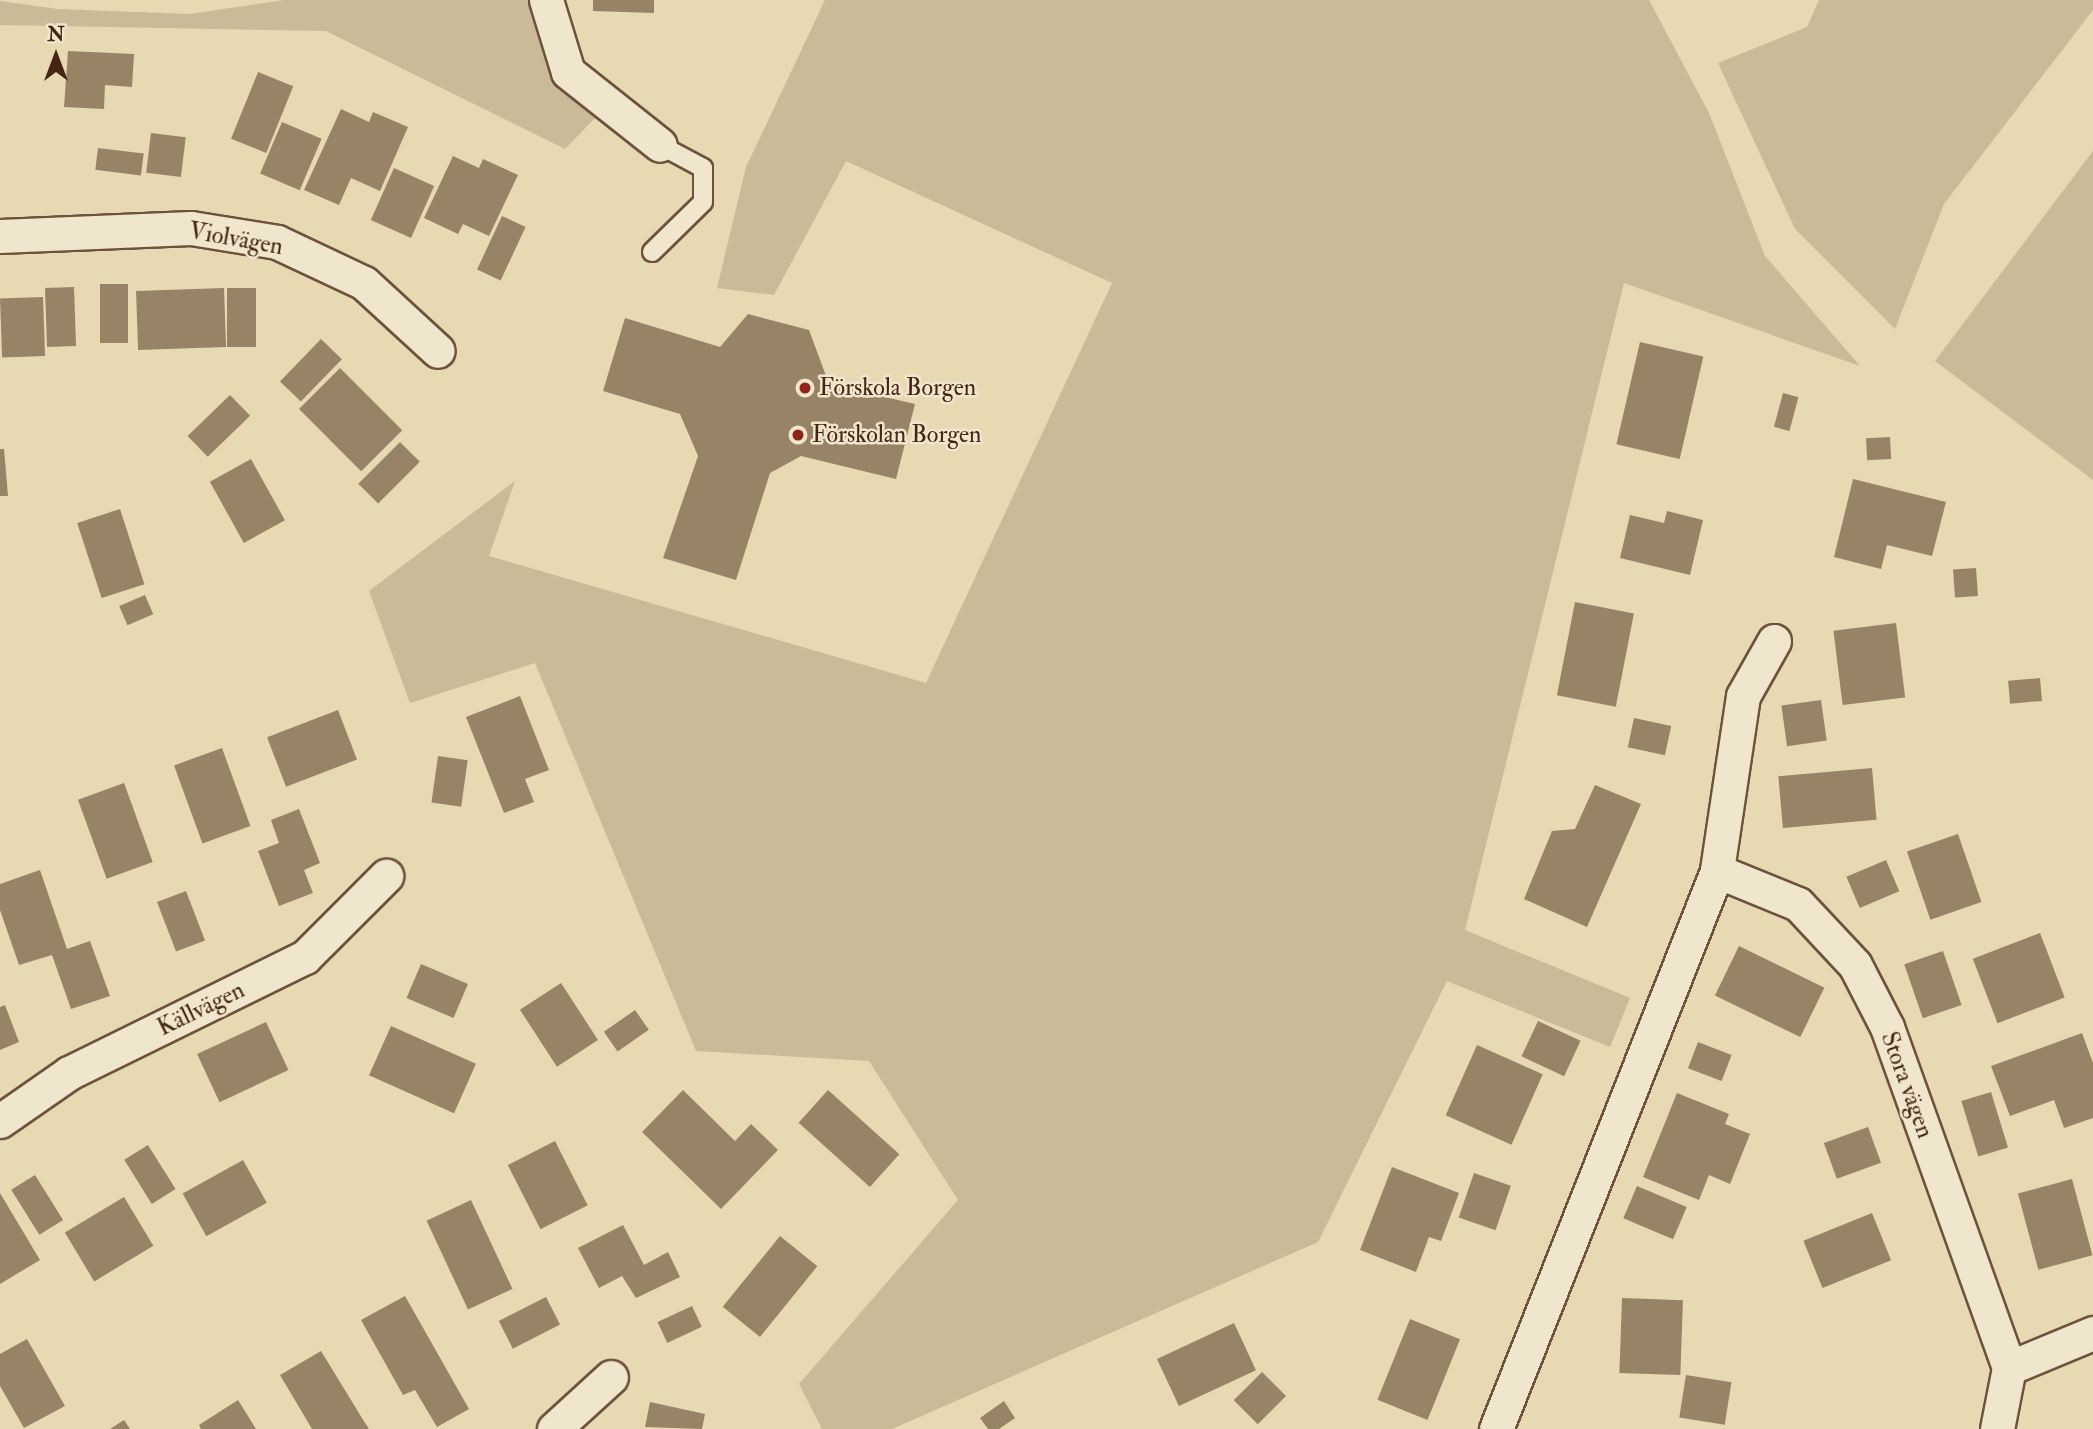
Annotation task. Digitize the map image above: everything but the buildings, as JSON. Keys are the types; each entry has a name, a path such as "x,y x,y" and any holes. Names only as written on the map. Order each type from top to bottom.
{"street":[{"path":"546,0 568,72 660,145"},
{"name":"Violvägen","path":"0,236 191,228 277,242 364,283 438,351"},
{"path":"1496,1429 1717,871 1743,696 1774,641"},
{"name":"Stora vägen","path":"1717,871 1798,904 1855,965 1888,1027 2009,1368"},
{"name":"Källvägen","path":"0,1121 69,1073 305,957 386,876"},
{"path":"1997,1429 2009,1368 2093,1332"},
{"path":"554,1429 611,1377"}],"lane":[{"path":"652,252 703,202 703,168 660,145"}],"shaded area":[{"path":"284,0 535,0 599,114 565,149 326,31 0,25 0,1 58,9 189,14"},
{"path":"825,0 1649,0 1709,113 1765,256 1860,366 1624,283 1465,930 1630,998 1610,1047 1447,981 1318,1242 892,1429 822,1429 799,1384 958,1200 869,1061 696,1051 535,663 410,703 369,591 515,481 489,556 926,683 1112,283 846,161 774,295 717,288 746,167"},
{"path":"1819,0 2093,0 2093,10 1944,204 1895,329 1795,229 1718,63 1807,27"},
{"path":"2093,151 2093,480 1935,361"}],"place":[{"name":"Förskola Borgen","path":"805,388"},
{"name":"Förskolan Borgen","path":"798,435"}]}
